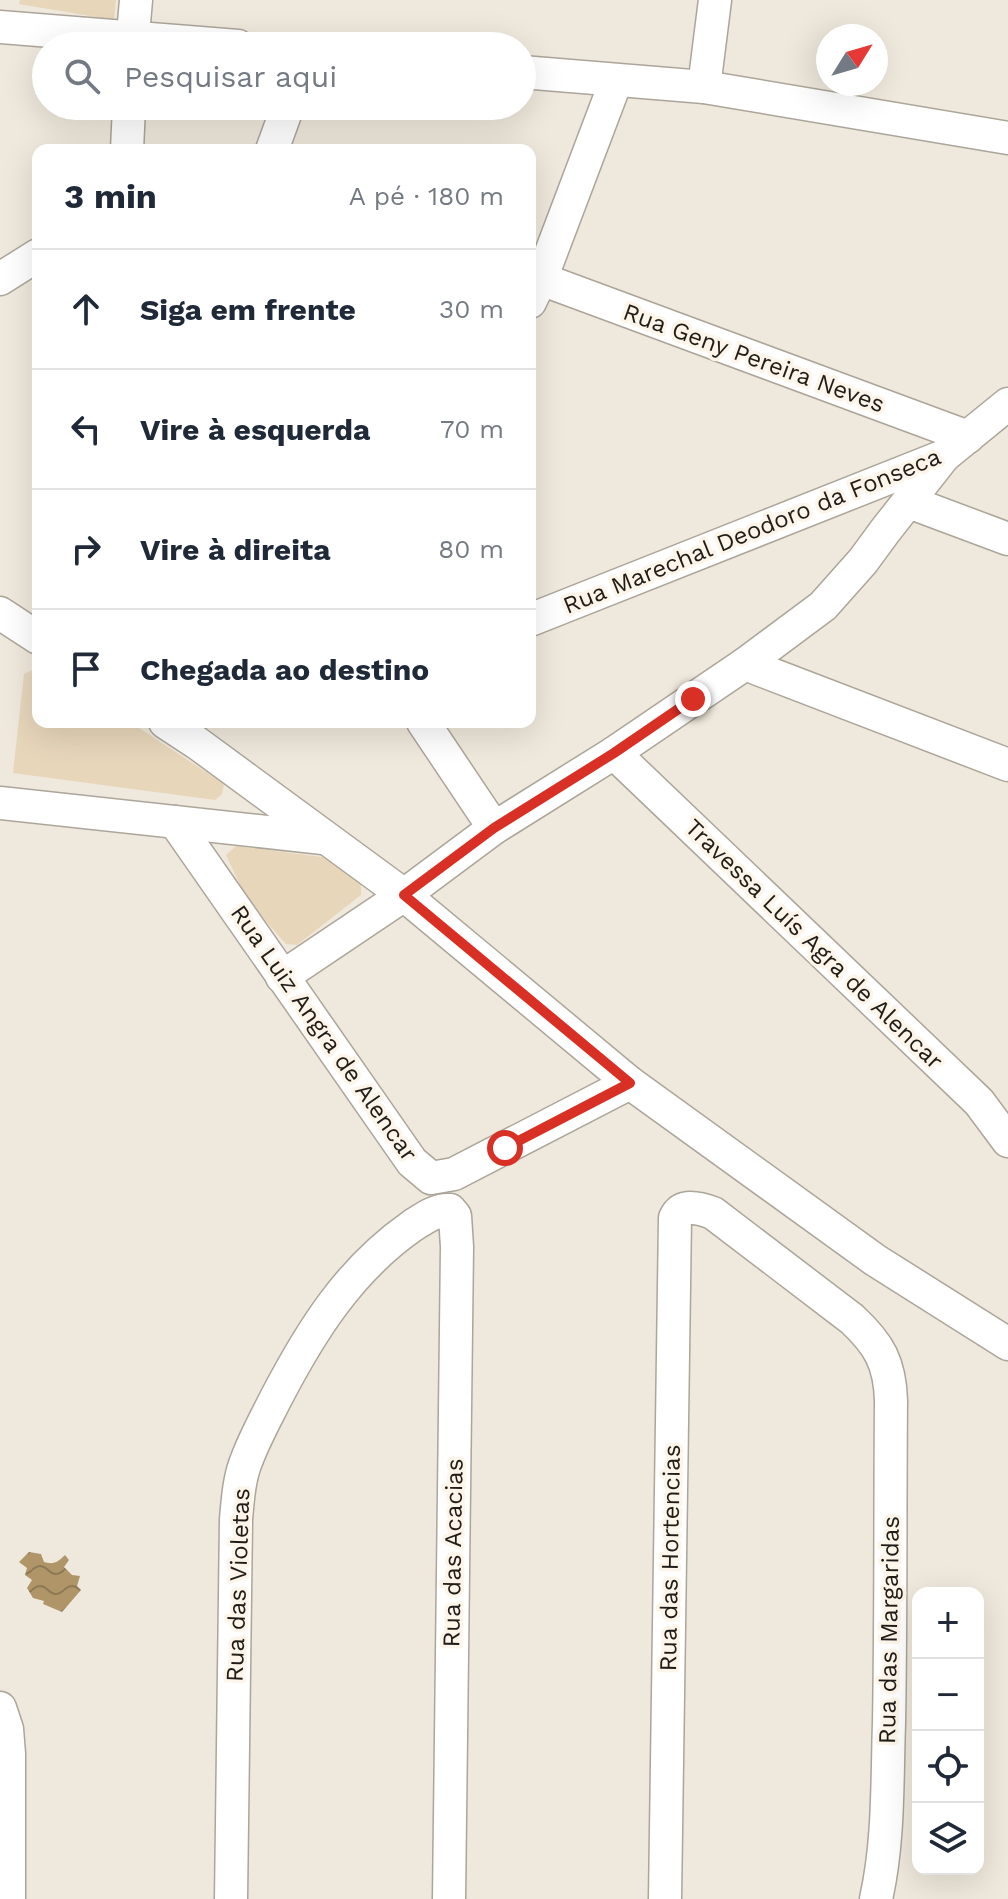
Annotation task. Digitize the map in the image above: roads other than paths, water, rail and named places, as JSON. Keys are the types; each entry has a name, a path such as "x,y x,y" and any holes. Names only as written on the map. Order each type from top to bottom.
{"street":[{"path":"0,20 4,0"},
{"path":"133,32 136,0"},
{"path":"704,87 715,0"},
{"path":"0,27 47,32"},
{"path":"536,73 704,87 1008,138"},
{"path":"536,287 616,81"},
{"path":"127,144 128,120"},
{"path":"274,144 283,120"},
{"path":"0,279 32,259"},
{"name":"Rua Geny Pereira Neves","path":"536,290 956,447"},
{"name":"Rua Marechal Deodoro da Fonseca","path":"536,618 956,447 1008,404"},
{"path":"282,977 404,895 494,828 614,753 745,664 823,606 956,447"},
{"path":"909,502 1008,539"},
{"path":"0,616 32,635"},
{"path":"745,664 1008,765"},
{"path":"174,728 404,895 630,1083 875,1260 1008,1344"},
{"path":"427,728 494,828"},
{"name":"Travessa Luís Agra de Alencar","path":"614,753 979,1102 1008,1141"},
{"path":"0,803 326,838"},
{"name":"Rua Luiz Angra de Alencar","path":"175,822 412,1162 431,1178 454,1174 630,1083"},
{"name":"Rua das Margaridas","path":"675,1218 677,1213 686,1209 713,1213 852,1319 867,1333 885,1360 891,1401 890,1660 886,1829 876,1899"},
{"name":"Rua das Violetas","path":"231,1899 236,1519 239,1484 246,1461 288,1376 346,1286 400,1235 440,1210 450,1210"},
{"name":"Rua das Acacias","path":"449,1899 457,1247 455,1216 450,1210"},
{"name":"Rua das Hortencias","path":"665,1899 675,1218"},
{"path":"0,1708 7,1729 9,1754 9,1899"}],"water":[{"path":"29,1552 41,1554 44,1562 51,1563 65,1555 69,1560 64,1567 72,1575 80,1576 77,1586 81,1590 62,1612 33,1598 27,1588 32,1580 25,1575 27,1568 19,1562"}]}
